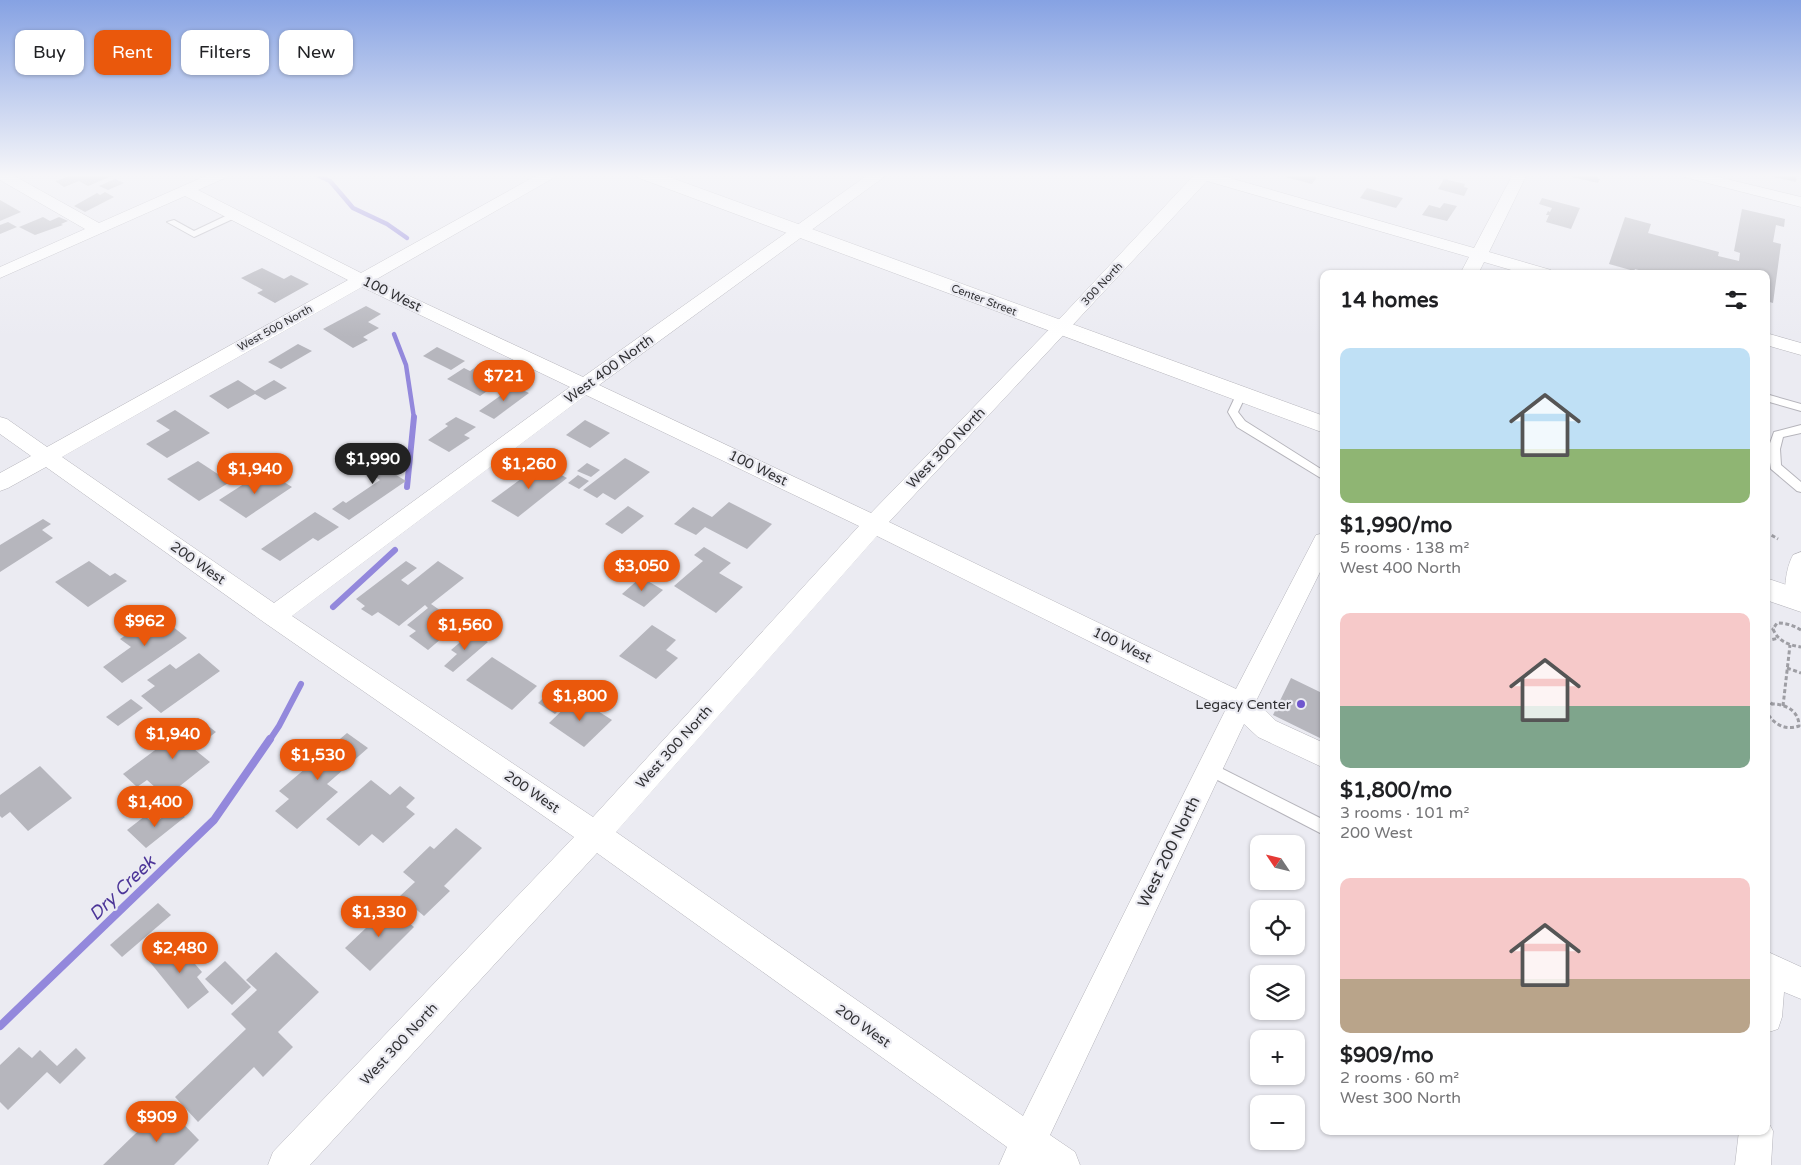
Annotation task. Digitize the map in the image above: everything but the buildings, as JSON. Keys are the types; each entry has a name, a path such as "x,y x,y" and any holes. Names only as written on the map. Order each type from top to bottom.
{"street":[{"name":"100 West","path":"260,228 362,280 874,524 1241,704 1267,729 1320,754"},
{"name":"West 500 North","path":"0,482 454,228"},
{"name":"Center Street","path":"794,228 1320,424"},
{"path":"801,231 805,228"},
{"name":"300 North","path":"1060,328 1153,228"},
{"path":"1388,228 1531,270"},
{"path":"1471,270 1492,228"},
{"path":"0,273 98,229"},
{"name":"West 400 North","path":"274,616 586,386 801,231"},
{"name":"West 300 North","path":"286,1165 595,835 874,524 1060,328"},
{"path":"1770,339 1801,349"},
{"name":"200 West","path":"0,424 274,616 595,835 1023,1154 1062,1165"},
{"name":"West 200 North","path":"1023,1154 1241,704 1320,549"},
{"path":"1770,590 1799,601 1801,561"},
{"path":"1770,969 1801,983"},
{"path":"1753,1165 1756,1135"}],"lane":[{"path":"183,228 194,234 206,228"},
{"path":"1241,394 1233,412 1241,424 1254,434 1320,474"},
{"path":"1770,398 1801,408"},
{"path":"1801,429 1778,435 1774,457 1775,466 1801,488"},
{"path":"1210,768 1320,826"}],"path":[{"path":"1770,534 1778,539"},
{"path":"1774,629 1777,623 1781,622 1801,630"},
{"path":"1770,628 1774,629 1779,638 1790,645 1801,647"},
{"path":"1770,639 1779,638"},
{"path":"1783,706 1790,645"},
{"path":"1787,668 1801,673"},
{"path":"1770,717 1782,727 1792,729 1799,726 1800,723 1796,715 1783,706 1772,704"}],"waterway":[{"name":"Dry Creek","path":"393,228 407,238"},
{"name":"Dry Creek","path":"394,334 406,365 414,418"},
{"name":"Dry Creek","path":"407,487 414,418"},
{"name":"Dry Creek","path":"333,607 395,550"},
{"name":"Dry Creek","path":"269,741 301,684"},
{"name":"Dry Creek","path":"0,1026 214,820 270,739"}],"place":[{"name":"Legacy Center","path":"1301,704"}]}
